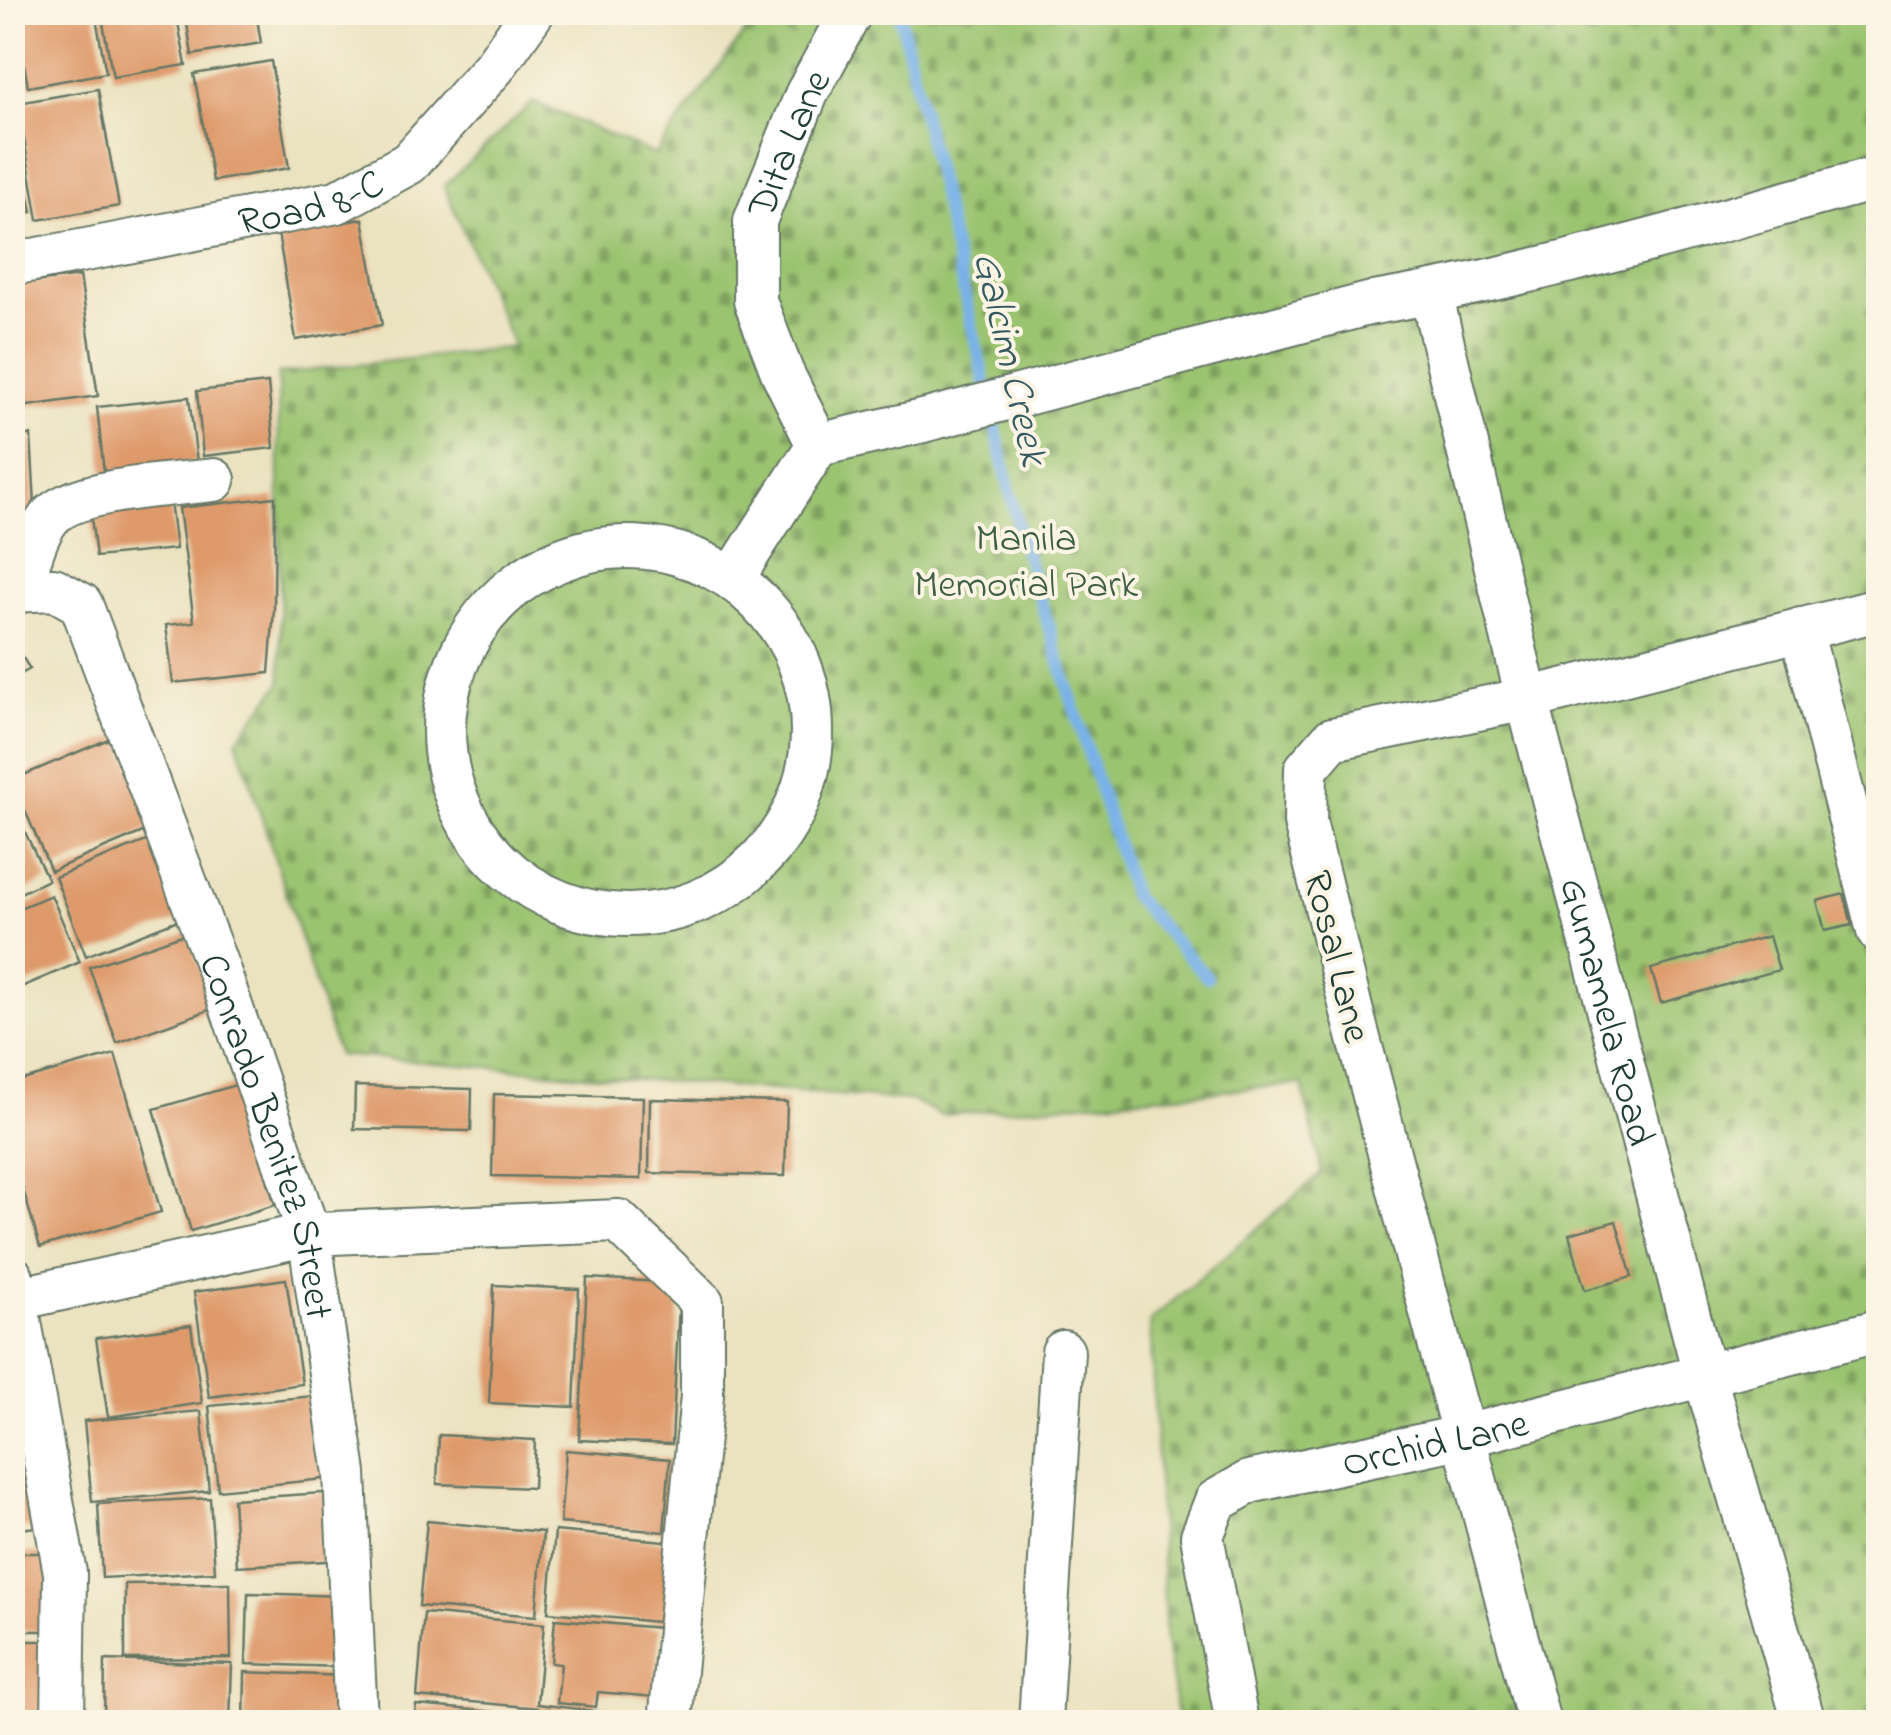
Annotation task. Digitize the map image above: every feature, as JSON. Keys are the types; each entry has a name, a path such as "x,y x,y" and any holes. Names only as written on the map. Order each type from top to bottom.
{"street":[{"name":"Road 8-C","path":"12,264 338,202 409,163 494,67 533,12"},
{"name":"Dita Lane","path":"818,445 782,372 754,302 755,222 807,93 851,13"},
{"path":"733,578 818,445 1878,178"},
{"name":"Gumamela Road","path":"1431,293 1527,699 1704,1377 1804,1722"},
{"path":"29,590 45,524 58,509 94,496 214,480"},
{"path":"634,547 668,552 733,578 779,626 796,656 813,721 812,755 804,788 791,820 772,848 720,892 672,910 622,916 588,911 555,901 525,884 498,862 476,836 459,807 448,775 444,707 465,643 484,614 508,590 536,571 567,557 600,549 634,547"},
{"name":"Conrado Benitez Street","path":"29,590 81,604 220,974 309,1234 345,1474 356,1722"},
{"name":"Rosal Lane","path":"1538,1722 1305,822 1306,769 1332,740 1527,699 1878,610"},
{"path":"1801,629 1878,930"},
{"path":"64,1722 65,1573 14,1292 309,1234 618,1220 702,1302 702,1396 670,1722"},
{"name":"Orchid Lane","path":"1238,1722 1202,1536 1216,1501 1249,1482 1465,1436 1878,1331"},
{"path":"1040,1722 1063,1352"}],"green space":[{"name":"Manila Memorial Park","path":"759,13 1878,13 1878,1722 1178,1722 1166,1640 1150,1321 1322,1173 1302,1084 941,1115 913,1101 338,1055 237,740 281,683 278,374 514,347 444,186 533,102 655,155"}],"building":[{"path":"15,12 95,12 106,73 28,87"},
{"path":"101,12 176,12 186,65 113,77"},
{"path":"185,12 256,12 261,43 192,55"},
{"path":"271,61 289,168 213,181 194,74"},
{"path":"98,89 119,206 38,220 18,103"},
{"path":"12,116 32,212 12,215"},
{"path":"363,219 382,325 296,340 278,233"},
{"path":"80,276 98,396 20,407 12,358 12,285"},
{"path":"268,383 274,448 203,456 197,391"},
{"path":"189,397 197,462 104,473 97,407"},
{"path":"12,435 31,435 37,540 12,541"},
{"path":"169,492 176,549 96,557 89,501"},
{"path":"275,497 269,673 173,683 166,625 194,622 179,508"},
{"path":"12,641 30,669 12,679"},
{"path":"118,735 157,826 51,871 12,780"},
{"path":"12,805 48,880 12,897"},
{"path":"151,839 183,918 86,956 55,877"},
{"path":"1844,894 1852,925 1825,931 1817,901"},
{"path":"51,895 80,962 12,991 12,911"},
{"path":"187,933 215,1008 117,1043 89,967"},
{"path":"1769,936 1779,970 1661,1003 1651,969"},
{"path":"115,1054 161,1212 40,1247 12,1151 12,1083"},
{"path":"239,1084 275,1205 191,1231 154,1109"},
{"path":"355,1086 472,1089 471,1131 354,1129"},
{"path":"494,1094 643,1097 641,1179 492,1176"},
{"path":"650,1099 787,1102 785,1176 649,1173"},
{"path":"1616,1221 1632,1277 1585,1290 1569,1234"},
{"path":"587,1278 680,1283 672,1444 579,1440"},
{"path":"286,1279 302,1384 209,1397 194,1292"},
{"path":"494,1285 579,1289 574,1407 489,1403"},
{"path":"191,1325 202,1403 108,1417 96,1338"},
{"path":"325,1395 334,1478 218,1490 209,1406"},
{"path":"201,1411 209,1491 92,1502 84,1421"},
{"path":"439,1435 535,1440 533,1488 437,1484"},
{"path":"25,1448 36,1527 12,1530 12,1450"},
{"path":"566,1450 670,1459 664,1532 560,1523"},
{"path":"338,1492 342,1560 237,1566 233,1499"},
{"path":"210,1498 215,1572 102,1578 98,1504"},
{"path":"427,1521 543,1532 536,1616 419,1606"},
{"path":"555,1531 675,1542 668,1623 548,1612"},
{"path":"12,1553 50,1553 50,1631 12,1631"},
{"path":"230,1583 231,1658 125,1659 125,1584"},
{"path":"248,1593 345,1596 343,1667 246,1664"},
{"path":"424,1613 544,1624 537,1704 650,1718 650,1722 536,1722 537,1708 417,1697"},
{"path":"555,1619 660,1628 654,1697 598,1692 596,1707 557,1703 561,1664 551,1663"},
{"path":"12,1641 50,1641 50,1722 12,1722"},
{"path":"105,1660 232,1664 230,1722 104,1722"},
{"path":"245,1672 345,1676 344,1722 244,1722"},
{"path":"416,1705 529,1715 528,1722 414,1722"}],"waterway":[{"name":"Galcim Creek","path":"899,12 1021,538 1133,896 1207,977"}]}
